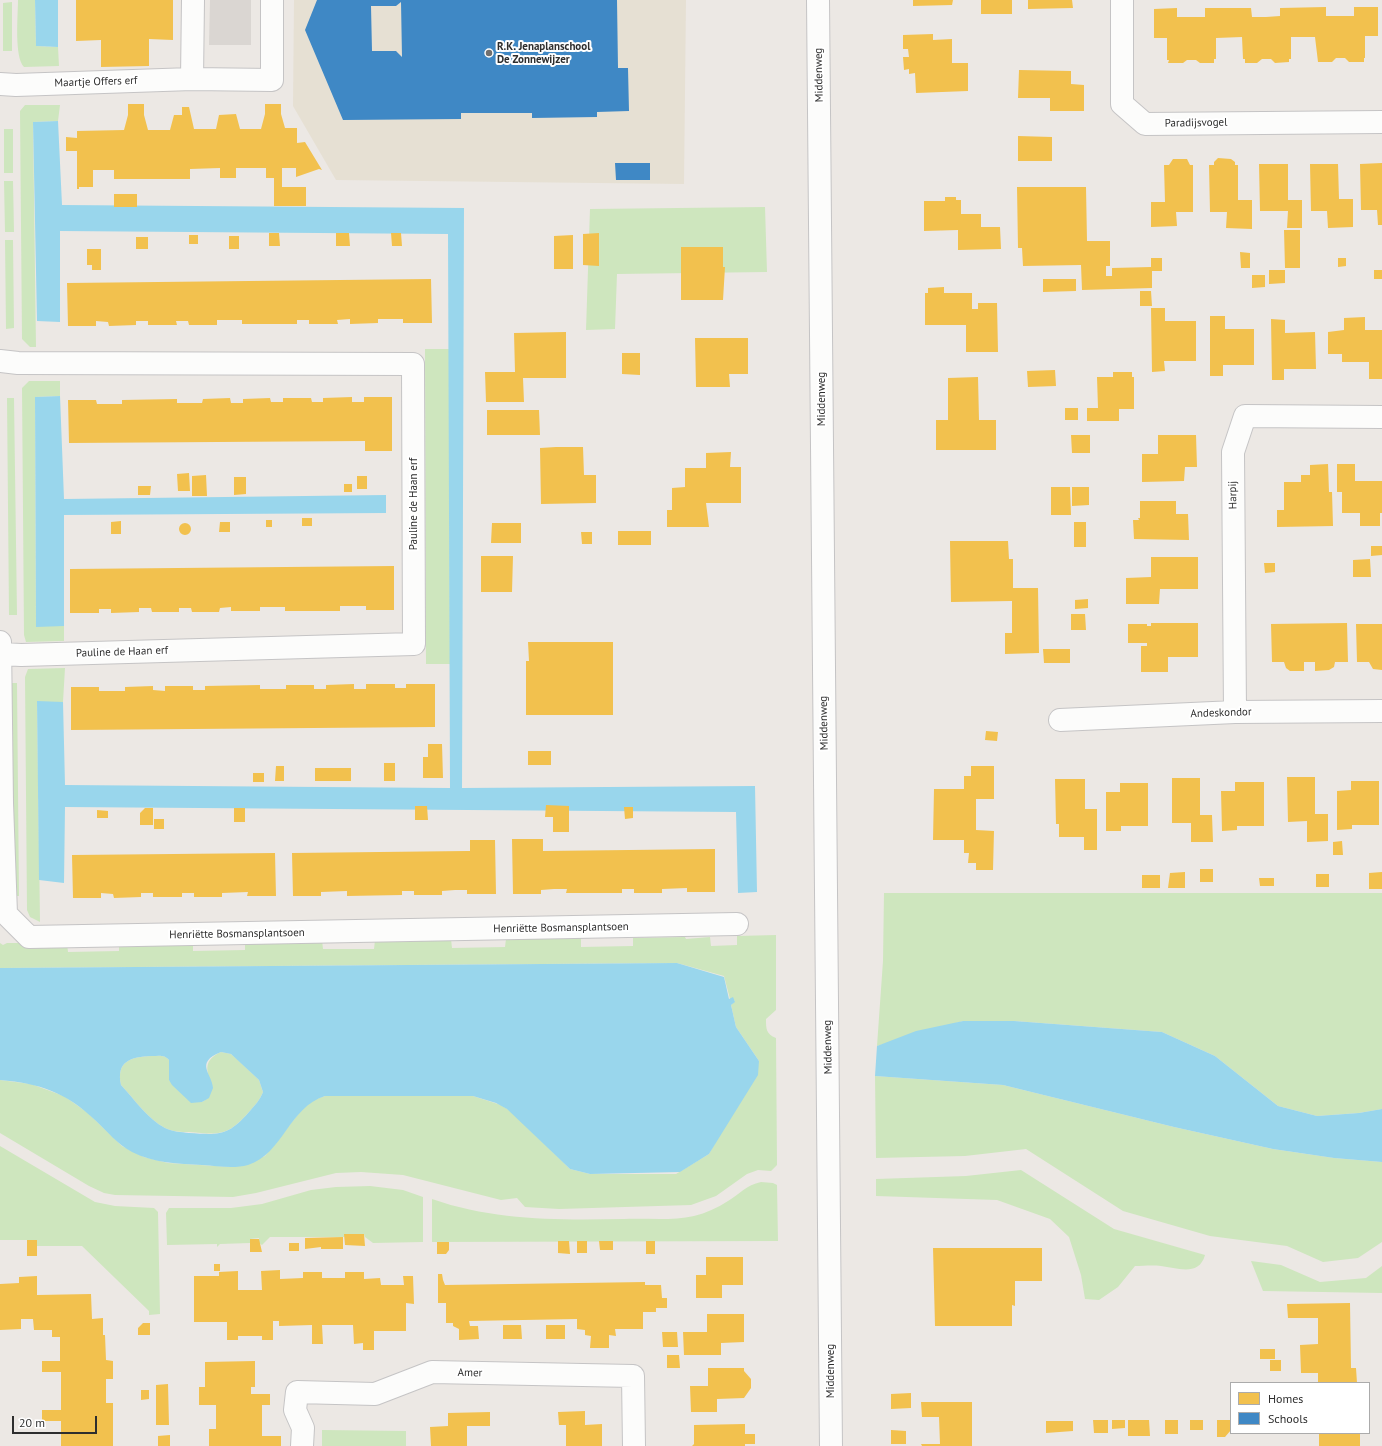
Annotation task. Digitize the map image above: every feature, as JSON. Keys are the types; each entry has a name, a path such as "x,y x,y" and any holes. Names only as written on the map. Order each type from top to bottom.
{"street":[{"path":"192,79 193,0"},
{"name":"Maartje Offers erf","path":"0,84 16,85 192,79 272,80 272,0"},
{"name":"Middenweg","path":"818,0 831,1446"},
{"name":"Paradijsvogel","path":"1122,0 1122,104 1145,124 1382,122"},
{"name":"Pauline de Haan erf","path":"0,361 413,364 414,636 414,644 20,655 0,654"},
{"name":"Harpij","path":"1235,712 1233,452 1245,416 1382,416"},
{"name":"Henriëtte Bosmansplantsoen","path":"0,642 1,804 6,914 29,937 737,924"},
{"name":"Andeskondor","path":"1060,720 1235,712 1382,711"},
{"name":"Amer","path":"302,1446 303,1428 295,1410 297,1392 375,1394 432,1372 633,1376 634,1446"}],"shaded area":[{"path":"210,0 251,0 251,45 209,45"},
{"name":"R.K. Jenaplanschool De Zonnewijzer","path":"294,0 686,0 684,184 336,180 293,106"}],"green space":[{"path":"18,0 35,0 36,46 58,47 59,66 24,67 21,62 18,45"},
{"path":"12,2 12,51 3,51 3,3"},
{"path":"25,105 60,105 58,121 33,122 36,347 30,347 22,339 20,111"},
{"path":"4,129 13,129 13,173 4,173"},
{"path":"4,181 13,181 14,232 5,232"},
{"path":"765,207 767,272 617,274 615,329 586,330 590,209"},
{"path":"5,240 13,240 14,328 6,329"},
{"path":"425,349 449,349 450,664 426,664"},
{"path":"29,381 60,381 60,396 35,397 36,626 64,626 64,641 26,642 24,635 22,388"},
{"path":"7,398 14,398 17,615 9,615"},
{"path":"65,668 63,702 37,702 40,922 30,917 27,910 25,677 28,669"},
{"path":"9,683 17,683 19,896 10,896"},
{"path":"884,893 1382,893 1382,1109 1359,1113 1317,1116 1278,1106 1215,1056 1162,1032 1014,1021 963,1021 877,1046 883,961"},
{"path":"776,935 776,1010 766,1019 766,1026 768,1033 776,1038 777,1165 771,1171 758,1170 747,1174 716,1196 691,1205 559,1209 525,1207 517,1198 501,1200 403,1175 361,1172 336,1173 256,1193 233,1197 115,1195 104,1193 89,1186 0,1133 0,1080 31,1084 64,1096 88,1113 122,1146 144,1157 168,1163 232,1167 265,1156 303,1108 313,1100 325,1096 473,1096 501,1105 512,1112 570,1169 590,1174 676,1174 709,1154 759,1061 736,1027 731,1005 735,1001 730,999 724,976 677,963 0,968 0,943 3,945 7,943 67,943 68,952 119,951 119,942 193,942 193,951 245,950 245,941 322,940 323,949 374,949 375,940 451,939 452,948 505,947 506,939 581,938 581,947 633,946 633,938 685,937 686,939 710,937 711,946 737,945 737,936"},
{"path":"221,1052 231,1054 259,1080 263,1092 242,1120 229,1130 223,1132 208,1134 180,1132 165,1128 147,1114 121,1085 121,1070 123,1066 131,1059 163,1056 169,1060 169,1080 202,1102 209,1097 211,1091 208,1064 212,1058"},
{"path":"875,1076 1003,1085 1174,1127 1273,1149 1334,1158 1382,1162 1382,1242 1358,1258 1323,1262 1287,1246 1210,1236 1123,1211 1026,1149 965,1156 876,1158"},
{"path":"0,1146 95,1202 115,1206 154,1208 158,1212 160,1314 149,1315 149,1311 82,1246 37,1246 37,1240 0,1240"},
{"path":"1021,1170 1114,1229 1205,1255 1202,1262 1193,1269 1187,1270 1158,1266 1135,1266 1118,1287 1099,1300 1085,1299 1081,1275 1069,1237 1050,1219 997,1200 876,1196 876,1179 966,1176"},
{"path":"761,1182 773,1183 777,1185 778,1241 432,1242 432,1199 479,1212 527,1218 686,1218 720,1206 747,1187"},
{"path":"370,1186 403,1190 423,1197 423,1242 373,1243 365,1237 364,1234 345,1234 345,1237 270,1237 262,1245 259,1243 259,1238 250,1239 250,1243 220,1244 217,1247 217,1244 167,1245 166,1213 169,1208 231,1208 262,1204 311,1190 336,1187"},
{"path":"1251,1261 1281,1265 1320,1282 1366,1278 1382,1266 1382,1293 1263,1291"},
{"path":"322,1430 406,1431 406,1446 322,1446"}],"water":[{"path":"35,0 58,0 58,47 36,46"},
{"path":"58,121 62,205 464,208 462,788 755,786 757,892 738,893 736,812 65,807 64,883 39,880 37,701 63,702 65,785 450,788 448,234 60,231 60,322 37,321 33,122"},
{"path":"60,396 64,499 386,495 386,513 64,515 64,626 36,627 35,397"},
{"path":"677,963 724,977 729,999 733,997 735,1002 731,1005 736,1027 759,1061 758,1075 709,1154 680,1172 590,1174 570,1169 507,1109 496,1103 473,1096 325,1096 313,1102 303,1110 270,1151 260,1159 248,1165 225,1167 166,1162 140,1156 127,1149 95,1120 63,1096 40,1087 14,1081 0,1080 0,968","holes":["221,1052 231,1054 259,1080 263,1092 242,1120 229,1130 216,1134 189,1133 165,1128 147,1114 121,1085 121,1070 123,1066 131,1059 163,1056 169,1060 169,1080 172,1085 191,1103 202,1102 209,1098 213,1088 206,1068 208,1060"]},
{"path":"963,1021 1014,1021 1162,1032 1215,1056 1278,1106 1317,1116 1359,1113 1382,1109 1382,1162 1334,1158 1273,1149 1174,1127 1003,1085 875,1076 877,1046 916,1031"}],"building: Homes":[{"path":"76,0 173,0 173,40 149,39 149,66 101,67 101,40 76,41"},
{"path":"913,0 953,0 952,5 913,6"},
{"path":"981,0 1012,0 1012,14 981,14"},
{"path":"1028,0 1072,0 1073,8 1028,9"},
{"path":"1326,7 1326,16 1354,16 1354,7 1378,7 1378,36 1365,36 1364,62 1349,62 1345,58 1336,58 1332,62 1318,62 1315,37 1291,37 1291,59 1289,59 1289,62 1275,63 1271,59 1262,59 1257,63 1245,63 1245,59 1243,59 1242,37 1216,38 1216,59 1214,59 1214,63 1200,63 1196,60 1187,60 1183,63 1168,63 1167,38 1154,38 1154,9 1177,8 1177,17 1205,17 1205,8 1251,8 1252,17 1266,17 1280,16 1280,8"},
{"path":"933,34 933,40 952,39 952,63 968,63 968,91 916,93 915,73 909,74 909,69 904,70 903,57 909,57 908,49 903,49 903,35"},
{"path":"1019,70 1071,71 1071,84 1084,85 1084,111 1050,111 1050,98 1018,98"},
{"path":"128,104 144,104 144,115 148,130 170,130 174,115 182,115 182,107 189,107 194,129 216,129 219,115 236,114 240,129 261,129 265,114 265,104 281,104 281,114 285,128 297,128 297,143 305,142 322,170 319,169 296,177 296,168 282,168 282,187 306,187 306,206 274,206 274,178 266,178 266,168 236,168 236,178 220,178 220,168 190,169 190,179 114,179 114,170 93,170 93,187 79,187 79,189 77,189 77,151 66,151 66,137 77,138 77,131 124,130 128,115"},
{"path":"1018,136 1052,137 1052,161 1018,161"},
{"path":"1218,158 1231,159 1235,162 1235,165 1238,165 1238,200 1252,200 1252,229 1226,228 1227,212 1210,212 1209,165 1214,165 1214,162"},
{"path":"1173,159 1187,159 1190,165 1193,165 1193,212 1176,212 1177,226 1151,227 1151,202 1165,202 1164,165 1169,165"},
{"path":"1382,163 1382,225 1378,225 1377,210 1361,210 1360,164"},
{"path":"1259,164 1288,164 1288,200 1302,200 1302,228 1287,228 1288,211 1260,211"},
{"path":"1310,164 1338,164 1339,199 1353,199 1353,227 1328,228 1327,211 1311,211"},
{"path":"1017,187 1086,187 1087,241 1110,241 1110,266 1106,266 1106,276 1112,276 1112,268 1151,267 1151,258 1162,258 1162,271 1152,271 1152,288 1082,290 1081,265 1023,266 1022,248 1018,248"},
{"path":"114,194 137,194 137,207 114,207"},
{"path":"945,197 956,197 956,200 961,200 961,214 981,214 981,227 1000,227 1001,249 958,250 958,230 924,231 924,201 945,201"},
{"path":"1284,230 1300,230 1300,268 1285,268"},
{"path":"269,233 279,233 280,246 269,246"},
{"path":"336,233 349,233 350,246 336,246"},
{"path":"391,233 401,233 402,246 392,246"},
{"path":"599,233 599,266 583,265 583,234"},
{"path":"189,235 198,235 198,244 189,244"},
{"path":"573,235 573,269 554,269 554,236"},
{"path":"229,236 239,236 239,249 229,249"},
{"path":"136,237 148,237 148,249 136,249"},
{"path":"681,247 723,247 723,267 725,267 723,300 681,300"},
{"path":"87,249 101,249 101,270 92,270 92,265 87,265"},
{"path":"1240,252 1250,253 1250,268 1241,268"},
{"path":"1338,258 1346,258 1346,266 1338,267"},
{"path":"1269,270 1285,270 1285,283 1269,284"},
{"path":"1374,270 1382,270 1382,279 1374,279"},
{"path":"1252,275 1265,275 1265,287 1252,288"},
{"path":"431,279 432,323 403,323 403,319 378,319 378,323 350,324 350,319 337,320 338,324 309,324 309,320 297,320 297,324 242,324 242,320 217,320 217,325 189,325 188,321 176,321 177,325 148,325 148,321 136,321 136,325 109,326 108,322 96,321 96,326 68,326 67,283"},
{"path":"1043,279 1076,279 1076,291 1043,292"},
{"path":"944,287 944,293 972,293 972,309 978,309 978,303 997,303 998,352 966,352 966,325 925,325 925,293 928,293 928,288"},
{"path":"1140,291 1151,291 1152,306 1140,306"},
{"path":"1151,308 1165,308 1165,321 1196,321 1196,361 1164,361 1165,371 1152,372"},
{"path":"1210,316 1225,316 1225,329 1254,329 1254,365 1223,365 1223,376 1210,376"},
{"path":"1365,317 1365,330 1382,330 1382,379 1369,379 1369,362 1342,362 1342,354 1328,354 1328,332 1344,330 1344,318"},
{"path":"1271,319 1285,320 1285,333 1315,332 1316,369 1284,369 1284,380 1272,380"},
{"path":"566,332 566,378 523,378 524,402 486,402 485,372 515,372 514,333"},
{"path":"695,338 748,338 748,374 729,374 730,387 696,387"},
{"path":"622,353 640,353 640,375 622,374"},
{"path":"1055,370 1056,386 1028,387 1027,371"},
{"path":"1113,372 1132,372 1132,377 1134,377 1134,409 1119,409 1119,421 1087,421 1087,408 1098,408 1097,377 1113,377"},
{"path":"978,377 979,420 996,420 996,450 936,450 936,420 948,420 948,378"},
{"path":"352,397 352,402 364,402 364,397 392,397 392,451 365,451 365,441 69,443 68,400 96,400 97,404 122,404 122,400 177,399 177,403 202,403 203,399 230,398 231,403 243,403 243,399 270,398 271,402 283,402 283,398 311,398 312,402 323,402 323,398"},
{"path":"1065,408 1078,408 1078,420 1065,420"},
{"path":"487,410 539,410 540,435 487,435"},
{"path":"1071,435 1090,435 1090,453 1072,453"},
{"path":"1158,435 1196,435 1197,467 1185,467 1184,481 1142,482 1142,454 1158,454"},
{"path":"583,447 584,475 596,475 596,503 541,504 540,448"},
{"path":"731,452 730,467 741,467 741,503 706,503 709,527 667,527 667,510 672,510 672,488 685,487 685,468 706,468 706,453"},
{"path":"1328,464 1329,492 1332,492 1333,526 1277,527 1277,510 1284,510 1284,482 1301,482 1301,475 1310,475 1310,465"},
{"path":"1337,464 1355,464 1355,481 1382,481 1382,513 1380,513 1380,526 1360,526 1360,513 1342,513 1342,492 1337,492"},
{"path":"189,473 190,491 178,491 177,474"},
{"path":"206,475 207,496 192,496 192,476"},
{"path":"357,476 367,476 367,489 357,489"},
{"path":"234,477 246,477 246,494 234,495"},
{"path":"344,484 352,484 352,492 344,492"},
{"path":"138,486 151,486 150,495 138,495"},
{"path":"1051,487 1070,487 1071,515 1051,515"},
{"path":"1072,487 1089,487 1089,505 1072,506"},
{"path":"1140,501 1176,501 1176,514 1188,514 1189,540 1134,539 1133,520 1139,520 1138,518 1140,518"},
{"path":"302,518 312,518 312,526 302,526"},
{"path":"266,520 272,520 272,527 266,527"},
{"path":"121,521 121,534 111,534 111,522"},
{"path":"220,522 230,522 230,532 219,532"},
{"path":"1074,522 1086,522 1086,547 1074,547"},
{"path":"183,523 187,523 191,529 187,535 183,535 179,531 179,527"},
{"path":"492,523 521,523 521,543 491,543"},
{"path":"618,531 651,531 651,545 618,545"},
{"path":"581,532 592,532 592,544 582,544"},
{"path":"950,541 1008,541 1009,559 1013,559 1013,588 1038,588 1039,653 1005,654 1005,633 1012,633 1012,601 951,602"},
{"path":"1371,546 1382,546 1382,555 1371,556"},
{"path":"481,556 513,556 512,592 481,592"},
{"path":"1151,557 1198,557 1198,589 1160,589 1159,604 1126,604 1126,578 1151,577"},
{"path":"1370,559 1371,577 1353,577 1353,560"},
{"path":"1264,563 1275,563 1275,572 1265,573"},
{"path":"394,566 394,610 366,610 366,606 340,606 340,611 285,611 285,607 260,607 260,611 231,611 231,607 220,608 219,612 192,612 191,608 179,608 179,612 152,612 151,608 139,608 139,612 111,613 111,609 99,609 99,613 70,613 70,569"},
{"path":"1088,599 1088,608 1075,609 1075,600"},
{"path":"1071,614 1085,614 1086,630 1071,630"},
{"path":"1151,623 1198,623 1198,657 1168,657 1168,672 1141,672 1141,646 1147,646 1147,643 1128,643 1128,624 1147,624 1147,626 1151,626"},
{"path":"1347,623 1348,662 1335,662 1334,667 1329,670 1315,671 1315,662 1304,662 1304,671 1290,671 1286,668 1284,662 1272,662 1271,624"},
{"path":"1356,624 1382,624 1382,670 1373,669 1369,662 1357,662"},
{"path":"528,642 613,642 613,715 526,715 526,661 529,661"},
{"path":"1043,649 1070,649 1070,663 1044,663"},
{"path":"354,684 354,689 366,689 366,684 395,684 395,688 406,688 406,684 435,684 435,727 71,730 71,687 99,687 99,691 125,691 125,687 153,686 153,690 165,691 165,686 193,686 193,690 205,690 205,686 260,685 260,689 286,689 286,685 314,685 314,689 326,689 326,685"},
{"path":"986,731 998,732 997,741 985,740"},
{"path":"428,744 442,744 443,778 423,778 423,757 428,757"},
{"path":"528,751 551,751 551,765 528,765"},
{"path":"384,763 395,763 395,781 384,781"},
{"path":"276,766 284,766 284,781 275,781"},
{"path":"971,766 994,766 994,799 976,799 976,830 994,831 993,870 976,870 976,863 968,863 969,853 964,853 964,840 933,840 934,789 964,789 964,776 971,776"},
{"path":"315,768 351,768 351,781 315,781"},
{"path":"253,773 264,773 264,782 253,782"},
{"path":"1287,777 1315,777 1315,814 1328,814 1328,841 1307,842 1307,821 1288,822"},
{"path":"1172,778 1200,778 1200,815 1212,815 1213,842 1191,842 1191,823 1172,823"},
{"path":"1055,779 1085,779 1085,809 1097,809 1097,850 1084,850 1084,837 1059,837 1059,824 1056,824"},
{"path":"1351,781 1379,781 1379,825 1352,825 1352,829 1337,830 1337,791 1351,790"},
{"path":"1235,782 1264,782 1264,826 1237,826 1237,830 1222,831 1221,791 1235,791"},
{"path":"1120,783 1148,783 1148,826 1121,826 1121,831 1106,831 1106,792 1120,792"},
{"path":"546,805 569,806 569,832 553,832 553,817 545,817"},
{"path":"415,806 427,806 428,820 415,820"},
{"path":"624,807 633,807 633,818 625,819"},
{"path":"145,808 153,808 153,825 140,825 140,813"},
{"path":"234,808 245,808 245,822 234,822"},
{"path":"97,810 108,811 108,818 97,818"},
{"path":"154,819 164,819 164,829 154,829"},
{"path":"512,839 543,839 543,851 715,849 715,892 687,892 687,888 662,889 662,893 634,893 634,889 622,889 622,893 566,893 567,889 554,889 541,890 541,894 513,894"},
{"path":"470,840 495,840 496,894 467,894 467,890 455,890 442,891 442,895 414,895 414,891 402,891 402,895 347,896 347,891 321,892 321,896 293,896 292,853 470,851"},
{"path":"1342,841 1343,855 1333,855 1333,842"},
{"path":"275,853 276,896 247,896 248,892 222,893 222,897 194,897 194,893 182,893 182,897 153,897 153,893 141,893 141,897 114,898 113,894 101,893 101,898 73,898 72,855"},
{"path":"1200,869 1213,869 1213,882 1200,882"},
{"path":"1185,872 1185,888 1168,888 1170,873"},
{"path":"1382,872 1382,889 1369,889 1369,873"},
{"path":"1316,874 1329,874 1329,887 1316,887"},
{"path":"1142,875 1160,875 1160,888 1142,888"},
{"path":"1259,878 1274,878 1274,886 1260,886"},
{"path":"344,1234 364,1234 365,1246 345,1245"},
{"path":"343,1237 343,1249 321,1249 321,1247 305,1249 305,1238"},
{"path":"250,1239 259,1239 262,1252 250,1252"},
{"path":"27,1240 37,1240 37,1256 27,1256"},
{"path":"558,1241 569,1241 570,1254 558,1253"},
{"path":"577,1241 587,1241 587,1253 577,1253"},
{"path":"599,1241 613,1241 613,1250 600,1250"},
{"path":"646,1241 655,1241 655,1254 646,1254"},
{"path":"437,1242 449,1242 449,1250 446,1254 437,1254"},
{"path":"289,1243 299,1243 299,1251 289,1251"},
{"path":"933,1248 1042,1248 1042,1281 1015,1281 1015,1306 1012,1305 1012,1326 935,1326"},
{"path":"706,1257 743,1257 743,1285 722,1285 722,1298 696,1298 696,1275 706,1275"},
{"path":"214,1264 220,1264 220,1271 214,1271"},
{"path":"280,1270 280,1279 303,1278 303,1272 322,1272 322,1278 345,1278 345,1272 364,1272 364,1279 380,1278 381,1285 404,1285 403,1276 413,1276 414,1304 406,1303 406,1331 374,1331 374,1350 363,1350 363,1343 354,1344 353,1325 322,1325 323,1344 312,1344 312,1325 279,1326 279,1321 273,1321 273,1340 262,1340 262,1336 238,1336 238,1340 227,1340 227,1322 194,1322 194,1276 219,1276 219,1272 238,1271 238,1290 262,1290 261,1271"},
{"path":"438,1274 442,1274 445,1285 645,1282 645,1285 661,1285 662,1298 667,1298 667,1308 656,1308 656,1312 643,1312 643,1329 615,1329 616,1336 609,1335 609,1348 590,1348 591,1336 585,1335 585,1330 577,1329 577,1319 469,1321 470,1326 478,1326 479,1339 459,1340 459,1329 453,1326 453,1323 446,1323 446,1303 438,1303"},
{"path":"37,1276 37,1295 91,1294 92,1319 103,1318 103,1335 105,1335 106,1360 113,1361 113,1379 106,1379 106,1403 113,1403 113,1446 61,1446 61,1421 42,1421 42,1410 61,1410 61,1372 42,1372 42,1361 60,1361 60,1337 52,1337 52,1330 34,1330 33,1319 21,1319 21,1329 0,1330 0,1284 19,1283 19,1277"},
{"path":"1350,1303 1351,1368 1356,1368 1357,1382 1318,1382 1318,1373 1301,1373 1300,1345 1318,1344 1318,1318 1288,1318 1287,1304"},
{"path":"707,1314 744,1314 744,1342 721,1343 721,1355 684,1355 683,1332 707,1332"},
{"path":"143,1323 150,1323 150,1335 138,1335 138,1328"},
{"path":"503,1325 521,1325 522,1339 503,1339"},
{"path":"546,1325 565,1325 565,1339 546,1339"},
{"path":"662,1332 677,1332 678,1347 663,1347"},
{"path":"1260,1349 1275,1349 1275,1359 1260,1359"},
{"path":"667,1355 679,1355 680,1368 667,1368"},
{"path":"1270,1360 1281,1360 1281,1371 1270,1371"},
{"path":"255,1361 255,1387 251,1387 251,1394 270,1394 270,1405 262,1405 262,1436 281,1436 281,1446 209,1446 209,1429 216,1429 216,1405 199,1405 199,1387 205,1387 205,1362"},
{"path":"708,1368 744,1368 744,1371 751,1379 751,1388 744,1398 717,1399 717,1412 691,1412 690,1386 708,1386"},
{"path":"168,1384 169,1425 156,1425 156,1385"},
{"path":"141,1390 149,1390 149,1399 141,1400"},
{"path":"911,1393 911,1408 891,1409 891,1394"},
{"path":"921,1402 972,1402 972,1446 922,1446 921,1444 940,1444 939,1417 922,1417"},
{"path":"585,1411 585,1425 602,1424 602,1446 566,1446 566,1425 559,1425 558,1412"},
{"path":"490,1412 490,1426 467,1426 467,1446 431,1446 430,1427 448,1426 448,1413"},
{"path":"1093,1420 1108,1420 1108,1433 1094,1433"},
{"path":"1112,1420 1125,1420 1125,1428 1112,1429"},
{"path":"1128,1420 1149,1420 1150,1436 1128,1436"},
{"path":"1165,1420 1178,1420 1178,1434 1165,1434"},
{"path":"1190,1420 1203,1420 1203,1430 1190,1430"},
{"path":"1217,1420 1230,1420 1230,1431 1225,1437 1217,1437"},
{"path":"1046,1421 1073,1421 1073,1431 1046,1433"},
{"path":"745,1424 745,1434 755,1434 755,1444 745,1444 745,1446 692,1446 694,1444 694,1425"},
{"path":"891,1430 906,1431 906,1444 891,1444"},
{"path":"1319,1434 1360,1434 1360,1446 1319,1446"},
{"path":"170,1435 170,1446 158,1446 158,1436"}],"building: Schools":[{"path":"317,0 617,0 618,68 628,68 629,111 597,112 597,117 532,118 532,113 461,113 461,119 343,120 305,30","holes":["401,2 402,57 396,51 372,51 371,6 396,6"]},
{"path":"615,163 650,163 650,180 616,180"}],"place":[{"name":"R.K. Jenaplanschool De Zonnewijzer","path":"489,53"}]}
